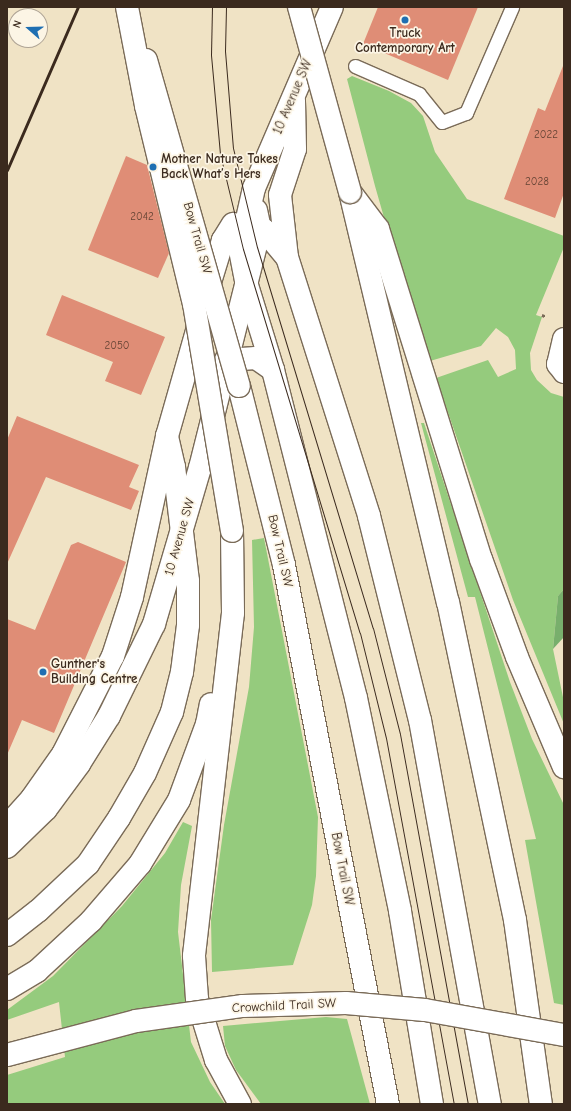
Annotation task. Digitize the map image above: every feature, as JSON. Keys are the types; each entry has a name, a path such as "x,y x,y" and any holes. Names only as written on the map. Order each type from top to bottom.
{"main road":[{"path":"127,7 146,106 194,304 232,531 233,613 194,956 197,999 216,1060 240,1104"},
{"name":"Bow Trail SW","path":"131,7 239,386 284,565 388,1104"},
{"path":"299,7 350,192 448,602 515,920 540,1104"},
{"name":"10 Avenue SW","path":"7,826 32,798 63,754 93,700 113,656 132,597 167,436 223,240 254,188 332,7"},
{"path":"294,95 295,149 280,195 287,257 369,516 420,720 490,1104"},
{"path":"254,188 252,228 240,250 246,282 273,370 356,698 400,911 432,1104"},
{"path":"350,192 378,229 481,559 517,657 564,767"},
{"path":"223,240 235,229 252,228 277,242 287,257"},
{"name":"10 Avenue SW","path":"7,846 46,809 79,764 109,716 154,624 182,532 246,282"},
{"path":"561,368 564,339"},
{"path":"226,360 256,358 273,370"},
{"path":"7,935 38,911 88,864 119,818 145,773 172,712 182,672 188,625 188,588 174,467 167,436"},
{"path":"7,989 36,971 92,921 140,864 179,800 207,724 233,613"},
{"name":"Crowchild Trail SW","path":"7,1055 136,1021 251,1006 354,1004 425,1010 564,1035"}],"lane":[{"path":"356,66 419,94 442,122 466,113 475,97 512,7"}],"path":[{"path":"542,315 547,317"}],"green space":[{"path":"352,76 389,91 411,103 423,116 435,152 467,199 564,236 564,247 536,315 542,317 530,353 531,370 537,380 551,393 564,397 564,589 558,596 553,649 564,702 564,724 513,600 436,378 488,360 498,377 516,369 515,350 508,337 496,328 481,346 430,361 399,270 375,186 347,79"},
{"path":"421,423 424,423 510,682 532,739 564,805 564,1005 554,1003 525,840 536,839 475,597 468,597"},
{"path":"264,538 318,817 316,876 312,905 293,965 212,972 211,920 224,825 249,687 254,627 252,540"},
{"path":"564,589 564,637 553,649 558,596"},
{"path":"183,822 192,826 181,885 178,932 191,1042 210,1082 225,1104 7,1104 7,1075 65,1057 59,1002 7,1020 7,1010 53,976 122,906 165,853"},
{"path":"326,1017 347,1019 370,1104 261,1104 236,1070 225,1046 223,1026"}],"building":[{"path":"378,7 478,7 448,80 363,44"},
{"path":"563,66 564,193 555,218 504,199 538,108 545,111"},
{"path":"126,156 147,165 169,253 158,278 88,250"},
{"path":"62,295 165,337 141,395 105,381 113,362 46,335"},
{"path":"17,416 139,465 129,487 139,491 131,510 46,477 7,564 7,440"},
{"name":"Gunther's Building Centre","path":"78,542 126,562 54,733 22,720 7,755 7,619 35,630 71,545"}],"tram line":[{"path":"212,7 211,55 220,154 243,249 360,633 386,738 454,1104"},
{"path":"226,7 225,51 233,148 257,247 373,628 400,734 468,1104"}],"railway":[{"path":"7,170 78,7"}],"place":[{"name":"Truck Contemporary Art","path":"405,20"},
{"name":"Mother Nature Takes Back What’s Hers","path":"153,167"},
{"name":"Gunther's Building Centre","path":"43,672"}]}
